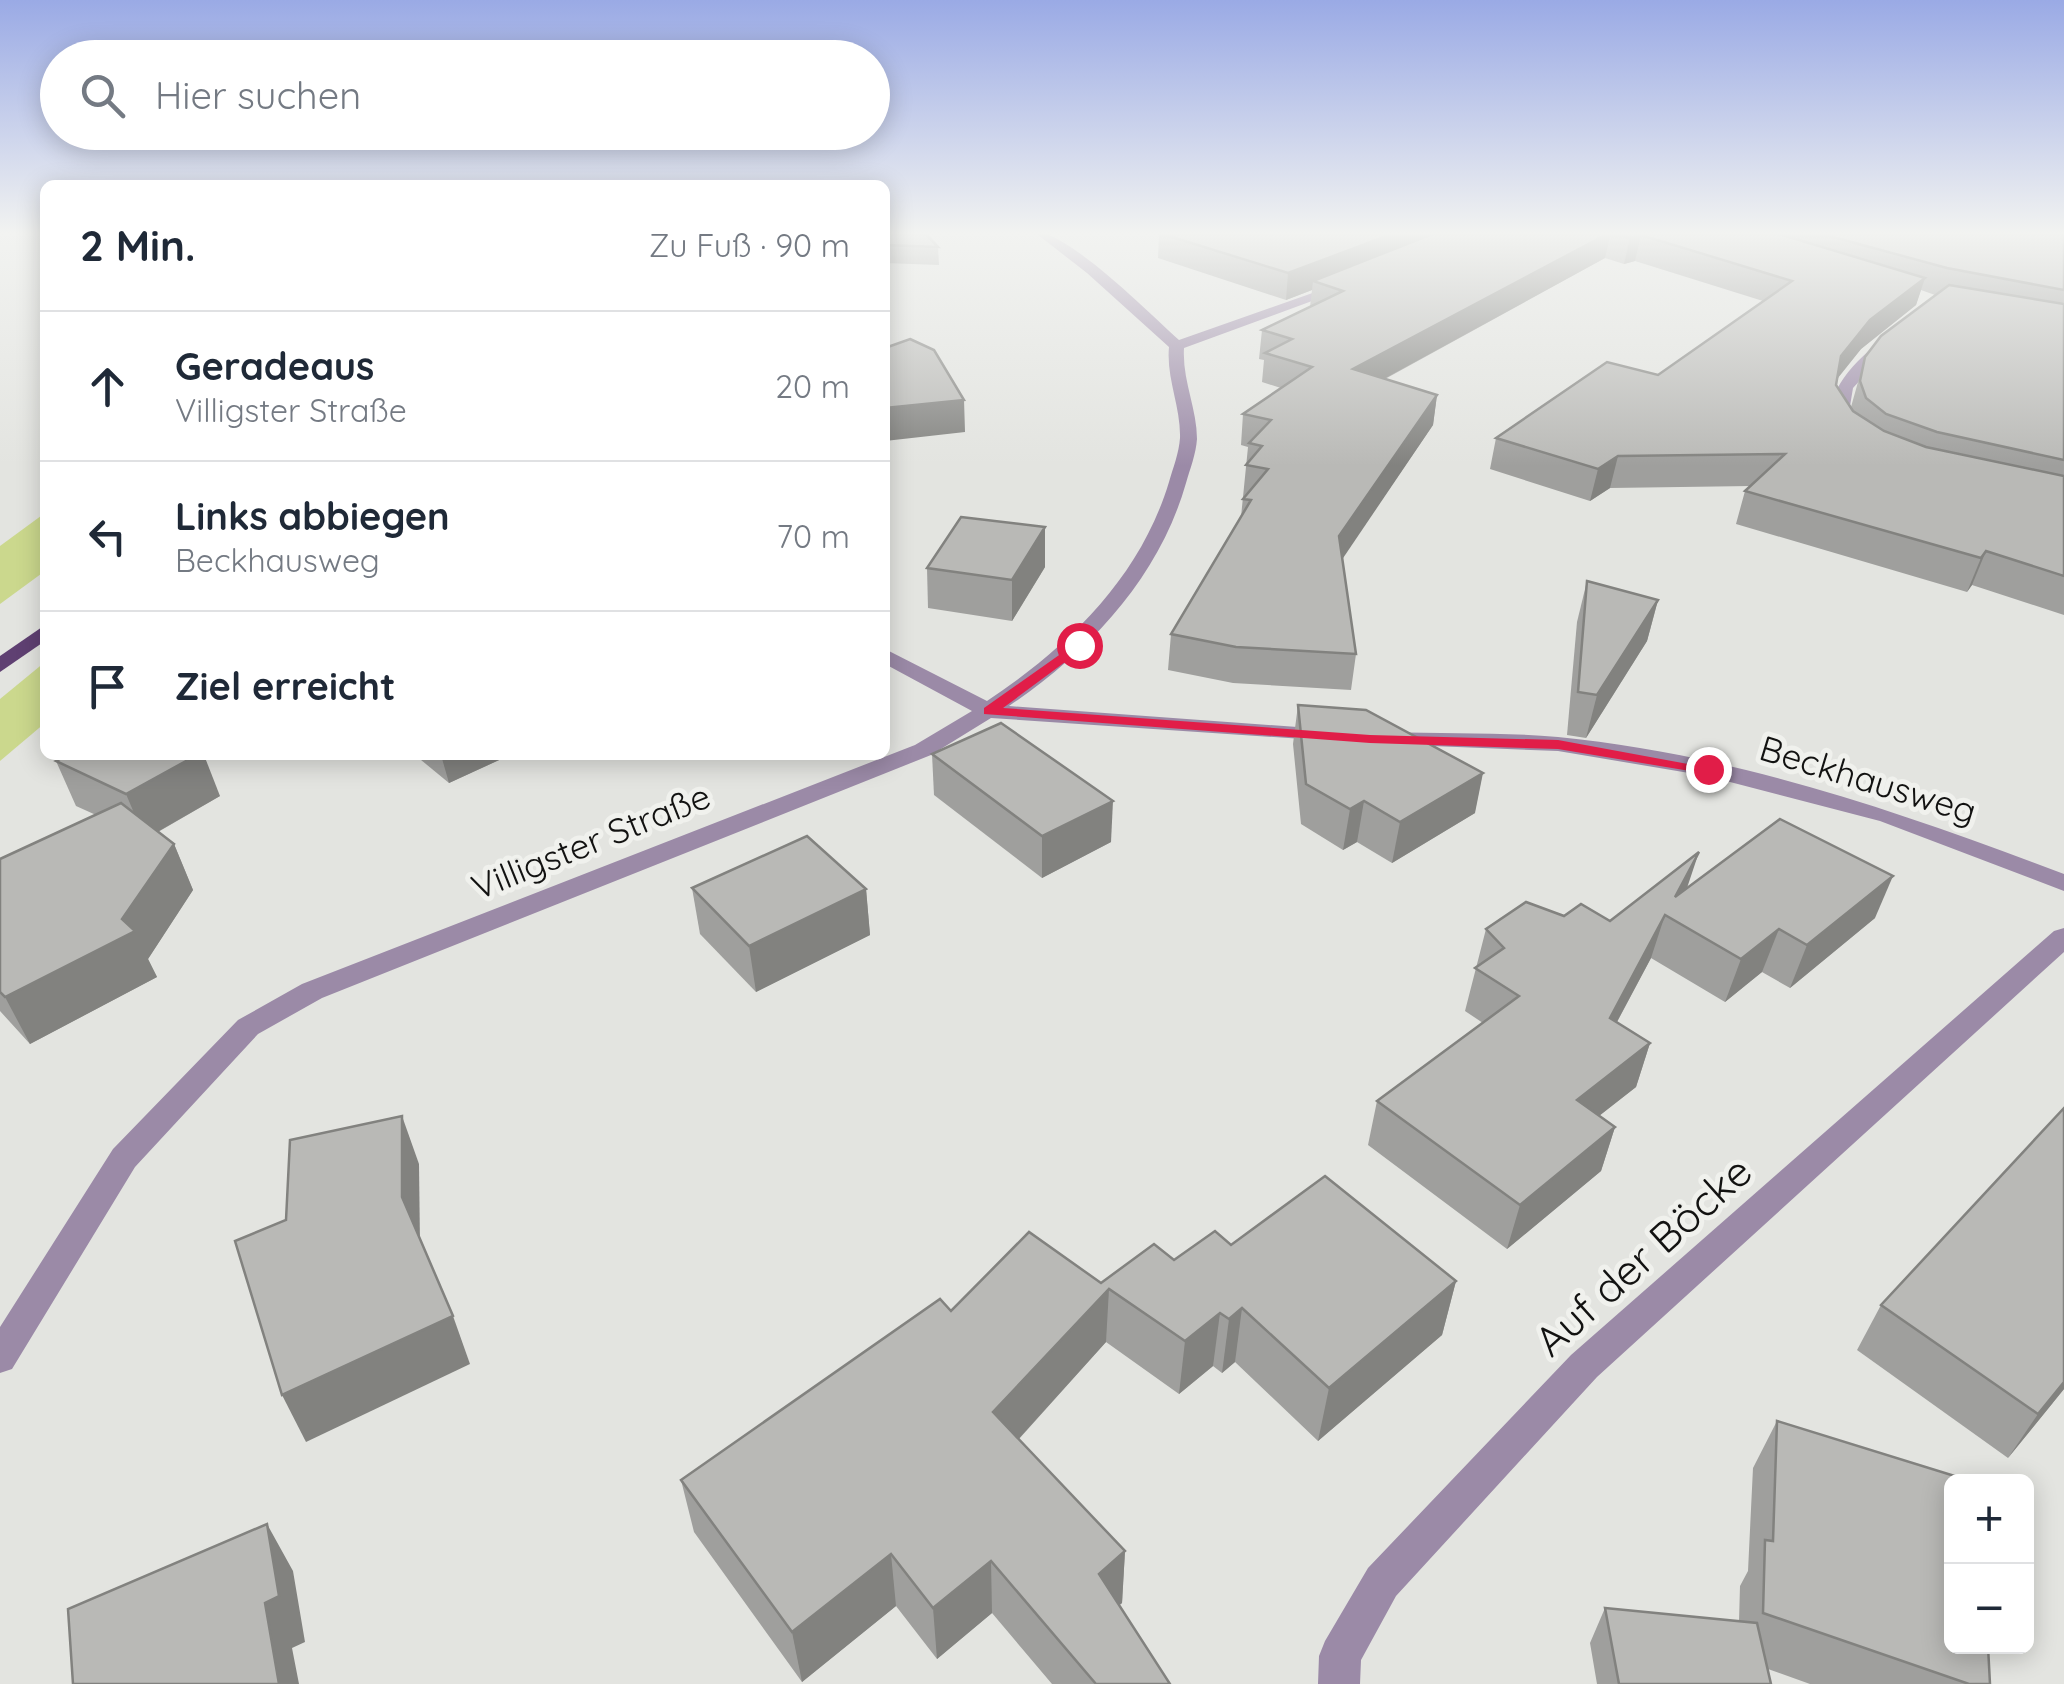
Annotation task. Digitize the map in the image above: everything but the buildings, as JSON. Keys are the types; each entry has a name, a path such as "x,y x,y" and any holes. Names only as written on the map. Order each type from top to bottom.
{"main road":[{"path":"0,666 40,635"}],"street":[{"path":"1136,310 1177,346 1278,310"},
{"path":"1849,436 1840,426 1838,400 1856,368 1908,325"},
{"name":"Villigster Straße","path":"0,1358 124,1158 248,1027 312,991 924,750 989,711 1079,645 1127,590 1162,526 1188,448 1186,408 1175,368 1177,346"},
{"path":"890,657 989,711"},
{"name":"Beckhausweg","path":"989,711 1360,738 1558,744 1708,769 1889,816 2064,883"},
{"name":"Auf der Böcke","path":"1339,1684 1340,1656 1382,1582 1584,1366 2064,937"}],"green space":[{"path":"40,517 40,575 0,604 0,546"},
{"path":"40,666 40,727 0,761 0,699"}],"route":[{"path":"1079,645 989,711 1370,739 1558,744 1708,769"}]}
